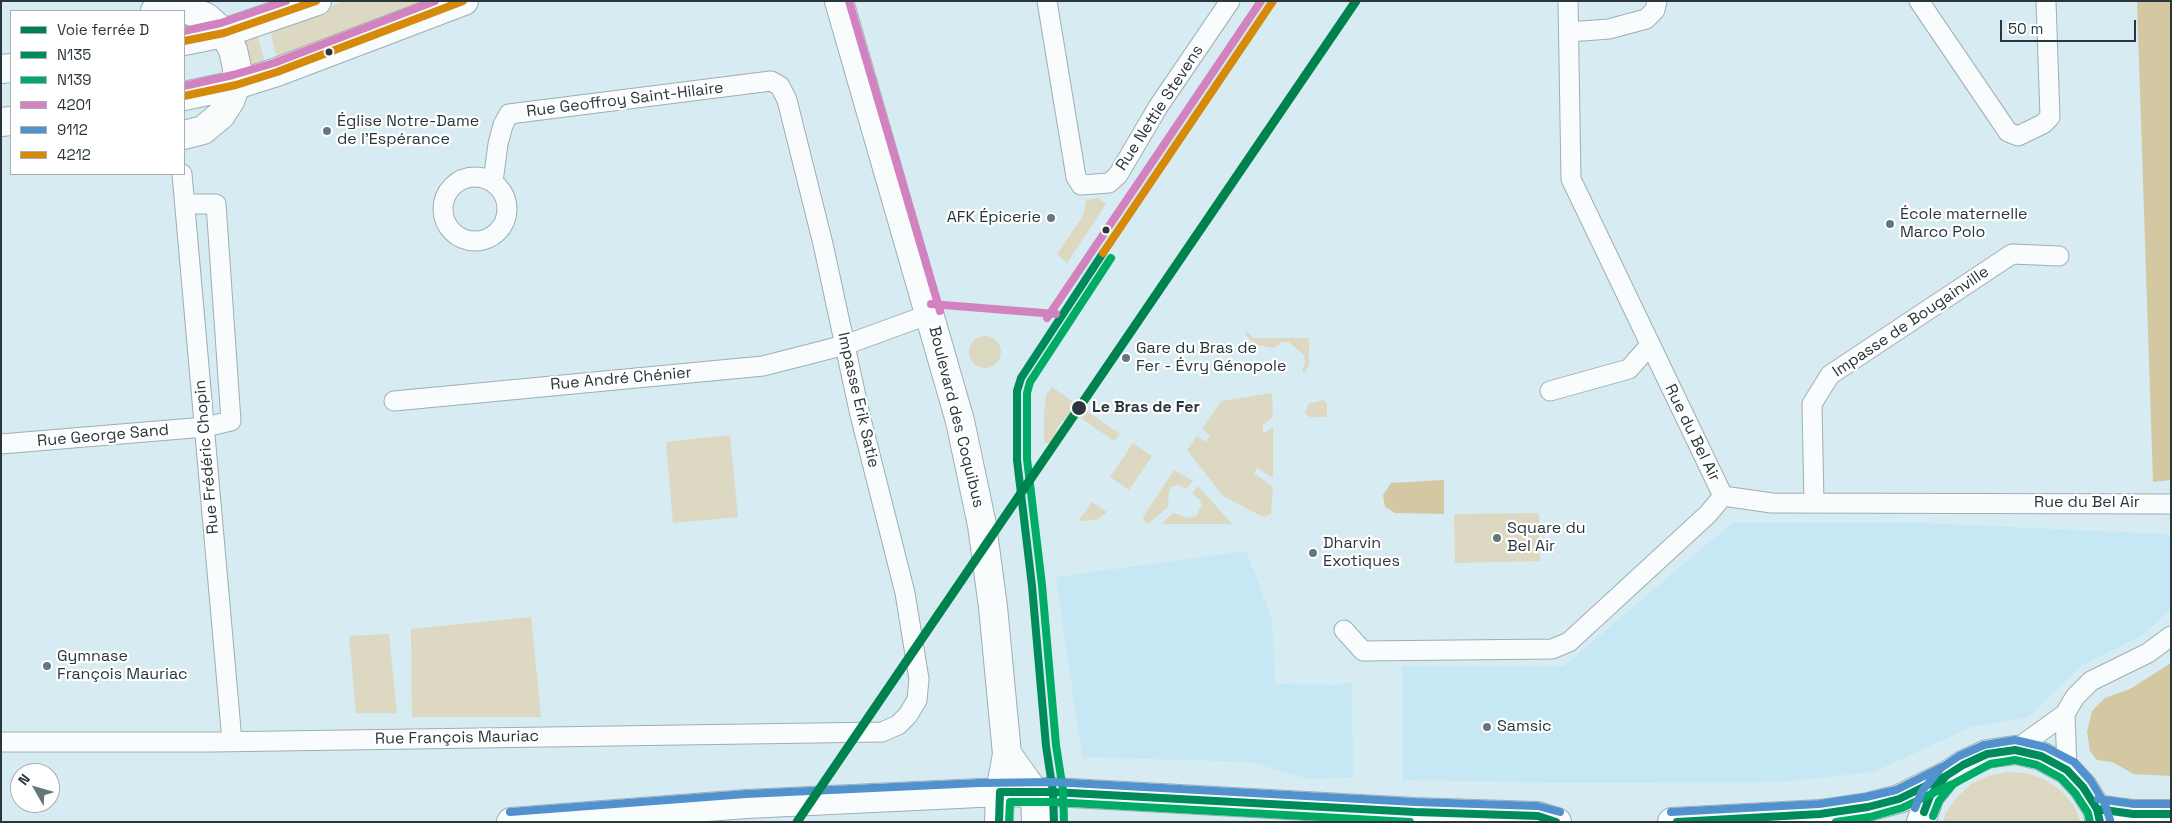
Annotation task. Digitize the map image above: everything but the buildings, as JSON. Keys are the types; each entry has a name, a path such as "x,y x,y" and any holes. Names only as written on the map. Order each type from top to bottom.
{"main road":[{"path":"185,41 224,33 317,1"},
{"path":"185,96 236,85 322,56 464,1"},
{"name":"Boulevard des Coquibus","path":"839,1 960,420 982,525 993,607 1007,754 1000,792 999,822"},
{"path":"160,7 185,9 206,17 224,33 233,50 237,68 236,85 222,115 203,130 185,135"},
{"path":"1672,822 1820,814 1868,807 1899,799 1987,754 2016,750 2041,756 2067,770 2083,787 2099,815 2171,814"},
{"path":"1007,754 1035,793 1036,822"},
{"path":"1921,822 1930,796 1946,776"},
{"path":"511,822 746,804 1000,792 1053,792 1415,812 1538,816 1557,822"}],"street":[{"name":"Rue Nettie Stevens","path":"1047,1 1076,177 1081,185 1109,183 1118,175 1158,106 1230,1"},
{"name":"Rue du Bel Air","path":"1568,1 1571,179 1722,496 1772,502 1814,503 2171,504"},
{"path":"1569,32 1609,29 1646,19 1655,10 1657,1"},
{"path":"1919,1 2008,132 2018,136 2043,124 2050,117 2046,1"},
{"name":"Rue Geoffroy Saint-Hilaire","path":"493,182 498,144 503,125 509,114 771,81 780,86"},
{"name":"Impasse Erik Satie","path":"780,86 787,100 860,415 905,594 919,679 917,700 908,715"},
{"name":"Rue Frédéric Chopin","path":"182,175 232,741"},
{"name":"Rue George Sand","path":"1,444 205,427 231,421 216,204 185,204"},
{"name":"Impasse de Bougainville","path":"1814,503 1812,404 1830,375 2012,254 2059,256"},
{"name":"Rue André Chénier","path":"394,401 763,366 845,345 930,314"},
{"path":"1550,390 1629,369 1650,344"},
{"path":"1344,630 1362,651 1552,649 1569,642 1708,514 1722,496"},
{"path":"2016,750 2065,714 2075,697 2091,681 2148,653 2171,636"},
{"path":"2065,714 2067,770"},
{"name":"Rue François Mauriac","path":"1,742 232,741 882,732 898,725 908,715"}],"shaded area":[{"path":"344,1 433,1 277,59 270,29"},
{"path":"2137,1 2171,1 2171,480 2153,482"},
{"path":"257,33 265,63 254,66 248,64 241,42"},
{"path":"1098,198 1106,204 1067,263 1057,254 1083,216 1086,200"},
{"path":"1247,332 1254,338 1309,338 1309,365 1304,373 1302,372 1305,363 1304,355 1289,342 1282,342 1274,348 1258,345 1245,335"},
{"path":"985,336 997,340 1001,352 997,364 985,368 973,364 969,352 973,340"},
{"path":"1052,387 1120,434 1114,441 1072,412 1056,430 1058,432 1050,444 1044,442 1046,395"},
{"path":"1272,393 1273,417 1263,425 1263,434 1273,427 1273,478 1257,468 1254,473 1273,487 1271,514 1263,517 1223,496 1187,450 1197,436 1206,442 1210,435 1202,429 1221,401"},
{"path":"1323,400 1327,403 1327,417 1310,417 1305,413 1308,404"},
{"path":"730,435 738,517 673,523 666,442"},
{"path":"1133,443 1152,456 1129,490 1110,477"},
{"path":"1174,470 1193,481 1186,489 1178,485 1171,487 1168,507 1148,524 1145,523 1143,517"},
{"path":"1444,480 1444,514 1395,513 1385,507 1383,495 1391,483"},
{"path":"1198,486 1232,524 1161,524 1173,513 1189,518 1196,516 1202,505 1200,500 1192,493"},
{"path":"1092,502 1107,512 1097,520 1078,521"},
{"name":"Square du Bel Air","path":"1539,513 1540,561 1455,563 1454,514"},
{"path":"1732,523 1921,523 2166,534 2171,538 2171,609 2143,635 2081,666 2028,717 1971,727 1874,772 1782,782 1573,783 1402,780 1402,666 1564,666"},
{"path":"1246,551 1272,618 1275,684 1337,685 1352,682 1353,777 1308,779 1250,762 1082,757 1056,577"},
{"path":"531,617 541,717 412,717 411,629"},
{"path":"389,634 397,713 356,713 349,636"},
{"path":"2171,663 2171,776 2134,774 2112,762 2097,760 2090,751 2087,732 2092,711 2105,698 2130,689"},
{"path":"2007,772 2026,773 2044,779 2060,790 2073,804 2081,822 1943,822 1946,813 1957,797 1971,784 1988,776"}],"rail line":[{"name":"D","path":"797,822 1356,1"}],"transit line":[{"name":"4201","path":"185,31 221,23 286,1"},
{"name":"4212","path":"185,41 224,33 316,1"},
{"name":"4201","path":"185,86 274,63 435,1"},
{"name":"4212","path":"185,96 236,85 277,72 463,1"},
{"name":"4201","path":"849,1 940,311"},
{"name":"4201","path":"1047,318 1261,1"},
{"name":"4212","path":"1103,253 1273,1"},
{"name":"N135","path":"1054,822 1053,792 1046,746 1032,586 1017,460 1017,391 1021,378 1103,253"},
{"name":"N139","path":"1064,822 1063,790 1056,745 1042,585 1027,459 1027,393 1030,382 1111,258"},
{"name":"4201","path":"931,304 1056,314"},
{"name":"9112","path":"1915,808 1922,791 1941,768 1959,756 1984,745 2015,740 2045,747 2074,762 2091,781 2105,804 2110,820"},
{"name":"N135","path":"1924,812 1930,796 1946,776 1963,765 1987,754 2015,750 2041,756 2067,770 2083,787 2097,809 2100,822"},
{"name":"N139","path":"1933,816 1939,801 1953,784 1990,764 2015,760 2037,765 2061,778 2075,793 2088,813 2090,822"},
{"name":"9112","path":"1671,812 1819,804 1866,797 1896,790 1942,767"},
{"name":"N135","path":"1677,822 1820,814 1868,807 1899,799 1946,776"},
{"name":"9112","path":"510,812 746,794 979,783 1053,782 1415,802 1538,806 1560,812"},
{"name":"N139","path":"1836,822 1870,817 1902,808 1950,785"},
{"name":"N135","path":"999,822 1000,792 1053,792 1415,812 1538,816 1556,822"},
{"name":"9112","path":"2098,799 2134,804 2171,804"},
{"name":"N139","path":"1009,822 1010,802 1053,802 1410,822"},
{"name":"N135","path":"2097,809 2133,814 2171,814"}],"place":[{"name":"Église Notre-Dame de l'Espérance","path":"327,131"},
{"name":"AFK Épicerie","path":"1051,218"},
{"name":"École maternelle Marco Polo","path":"1890,224"},
{"name":"Gare du Bras de Fer - Évry Génopole","path":"1126,358"},
{"name":"Le Bras de Fer","path":"1079,408"},
{"name":"Square du Bel Air","path":"1497,538"},
{"name":"Dharvin Exotiques","path":"1313,553"},
{"name":"Gymnase François Mauriac","path":"47,666"},
{"name":"Samsic","path":"1487,727"}]}
